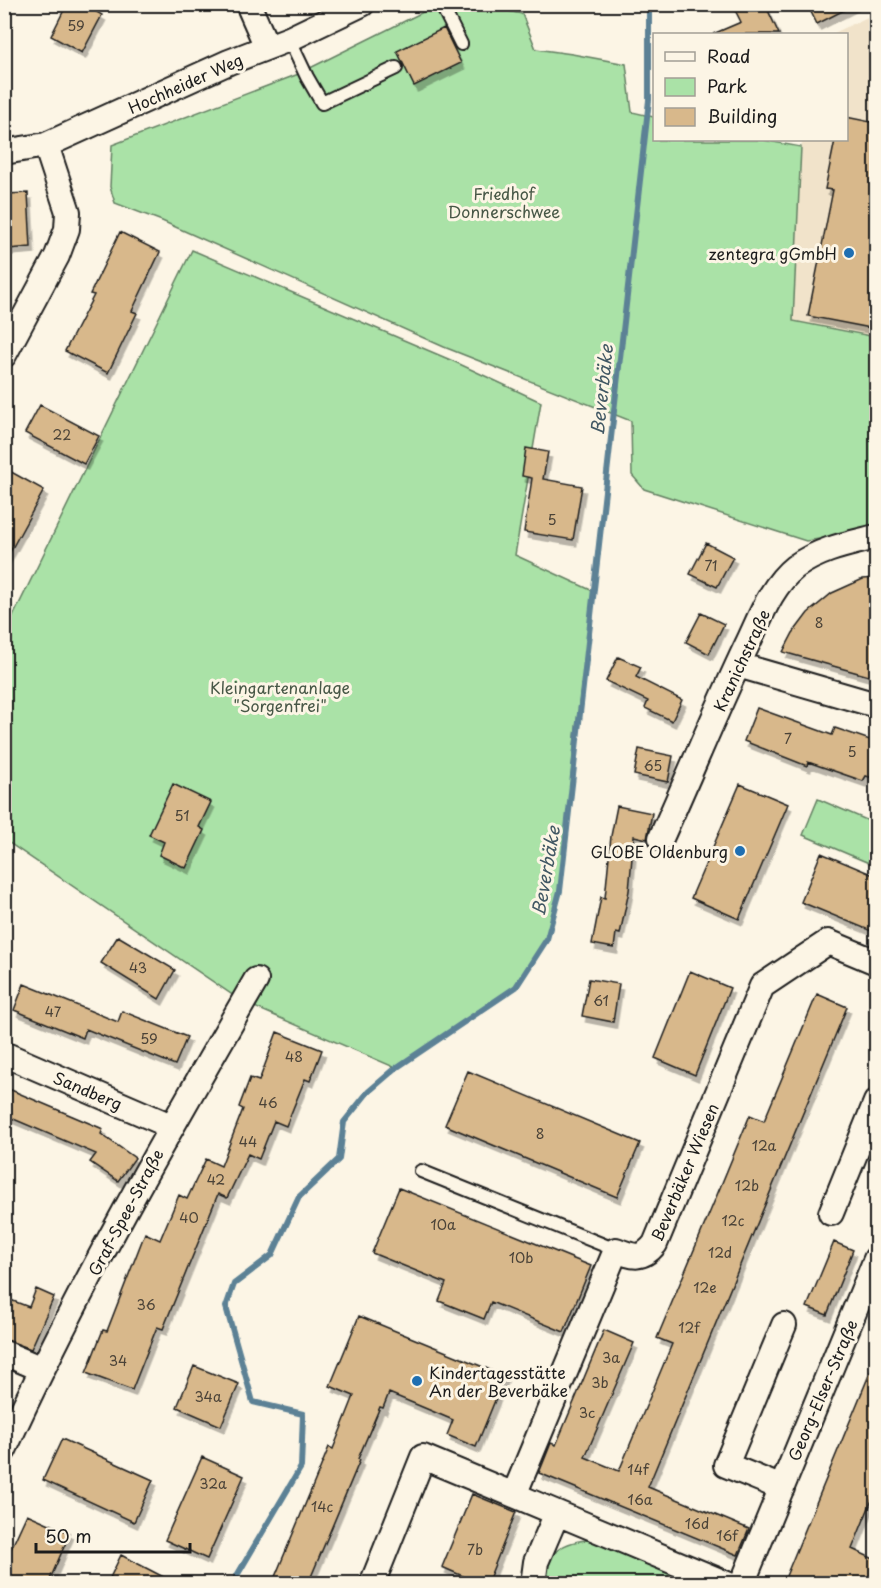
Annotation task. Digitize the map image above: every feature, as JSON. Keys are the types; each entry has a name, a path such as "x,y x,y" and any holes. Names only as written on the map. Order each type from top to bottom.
{"street":[{"path":"248,4 267,47"},
{"name":"Hochheider Weg","path":"4,152 46,145 229,62 289,39 362,4"},
{"path":"4,355 57,256 67,229 69,212 46,145"},
{"name":"Kranichstraße","path":"661,838 738,665 774,591 793,569 825,550 876,537"},
{"path":"738,665 876,705"},
{"name":"Beverbäker Wiesen","path":"616,1250 639,1256 648,1252 654,1244 762,986 828,942 876,962"},
{"name":"Graf-Spee-Straße","path":"4,1450 42,1369 171,1126 256,980"},
{"name":"Sandberg","path":"4,1054 171,1126"},
{"path":"831,1212 876,1102"},
{"path":"514,1495 616,1250"},
{"name":"Georg-Elser-Straße","path":"742,1584 876,1259"},
{"path":"782,1488 726,1465 784,1325"},
{"path":"4,1353 42,1369"},
{"path":"372,1584 423,1458 727,1584"},
{"path":"533,1584 536,1562 557,1513"}],"lane":[{"path":"441,4 461,44"},
{"path":"289,39 322,103 396,68"},
{"path":"421,1171 616,1250"}],"shaded area":[{"path":"876,13 876,337 793,322 802,141 848,141 848,33 834,33"}],"green space":[{"name":"Friedhof Donnerschwee","path":"437,5 500,5 503,10 522,14 536,49 626,64 632,112 653,117 653,141 768,141 801,147 793,321 876,337 876,516 872,531 806,541 644,489 632,475 631,421 444,347 162,221 115,203 110,187 112,145 296,75"},
{"name":"Kleingartenanlage \"Sorgenfrei\"","path":"192,250 453,361 541,402 515,555 593,591 575,737 560,891 549,935 516,987 396,1068 243,1002 5,840 4,635"},
{"path":"818,799 876,824 876,866 803,835"},
{"path":"588,1540 601,1543 699,1583 543,1584 548,1565 556,1552 569,1544"}],"building":[{"path":"67,4 83,4 102,15 82,53 51,36"},
{"path":"732,4 765,4 779,33 715,33 741,22"},
{"path":"807,4 856,4 817,24"},
{"path":"444,28 461,63 414,86 397,51"},
{"name":"zentegra gGmbH","path":"848,117 876,123 876,329 808,316 833,190 825,189 835,141 848,141"},
{"path":"28,193 31,247 8,249 6,194"},
{"path":"120,232 160,252 132,311 137,313 108,373 65,351 94,295 90,294"},
{"path":"40,405 99,436 84,464 25,433"},
{"path":"526,448 548,452 543,479 582,486 573,540 524,532 532,478 522,476"},
{"path":"4,468 44,490 4,563"},
{"path":"706,543 733,557 717,587 690,574"},
{"path":"876,578 876,678 783,652 793,633 808,613 832,593 863,579"},
{"path":"701,613 724,624 709,654 686,642"},
{"path":"618,657 641,667 636,677 682,700 672,721 645,708 648,701 606,681"},
{"path":"757,708 832,735 835,728 876,742 876,779 866,776 863,781 808,762 807,766 744,741"},
{"path":"639,749 673,756 668,782 634,775"},
{"path":"173,784 211,802 199,827 204,830 186,868 159,855 164,842 149,835"},
{"name":"GLOBE Oldenburg","path":"740,784 788,804 739,919 691,898"},
{"path":"617,806 652,813 647,839 634,836 629,891 620,934 616,933 614,948 592,944 601,897 605,898 611,836"},
{"path":"821,853 876,876 876,933 801,902"},
{"path":"118,936 175,970 159,999 101,963"},
{"path":"690,971 730,988 695,1075 655,1058"},
{"path":"589,979 619,984 613,1022 582,1016"},
{"path":"24,984 118,1022 122,1011 187,1037 175,1065 86,1029 83,1038 14,1010"},
{"path":"817,994 847,1007 648,1487 749,1529 738,1555 539,1473 551,1443 556,1445 604,1330 634,1343 585,1457 619,1471 672,1344 657,1338 750,1115 764,1121"},
{"path":"277,1032 322,1050 310,1081 305,1079 286,1126 274,1121 259,1159 248,1154 227,1198 218,1194 163,1329 157,1327 132,1390 86,1373 103,1330 107,1331 145,1233 160,1240 179,1195 187,1199 206,1159 221,1166 243,1109 239,1107 250,1078 259,1081"},
{"path":"468,1071 640,1143 617,1197 445,1125"},
{"path":"4,1087 103,1129 101,1134 135,1158 118,1181 90,1162 96,1154 4,1115"},
{"path":"399,1188 591,1266 564,1332 491,1302 484,1319 439,1301 446,1283 372,1253"},
{"path":"834,1242 853,1250 827,1315 807,1307"},
{"path":"36,1289 54,1297 31,1349 4,1339 4,1308 8,1299 29,1307"},
{"name":"Kindertagesstätte An der Beverbäke","path":"359,1316 505,1376 476,1447 447,1435 453,1420 389,1393 383,1408 380,1407 308,1584 272,1584 329,1447 333,1449 354,1396 330,1386"},
{"path":"876,1358 876,1490 852,1549 876,1560 876,1584 804,1584 786,1576"},
{"path":"194,1366 239,1384 221,1426 177,1407"},
{"path":"62,1439 153,1480 134,1522 43,1480"},
{"path":"202,1457 244,1476 207,1559 165,1540"},
{"path":"472,1494 516,1512 487,1584 481,1584 442,1567"},
{"path":"27,1514 70,1533 48,1584 4,1584 4,1564"},
{"path":"121,1555 177,1584 107,1584"}],"waterway":[{"name":"Beverbäke","path":"232,1584 301,1467 303,1414 253,1402 226,1307 234,1284 272,1255 299,1197 339,1159 344,1122 368,1092 396,1068 516,987 547,939 560,891 649,100 649,4"}],"place":[{"name":"zentegra gGmbH","path":"849,253"},
{"name":"GLOBE Oldenburg","path":"740,851"},
{"name":"Kindertagesstätte An der Beverbäke","path":"417,1381"}]}
